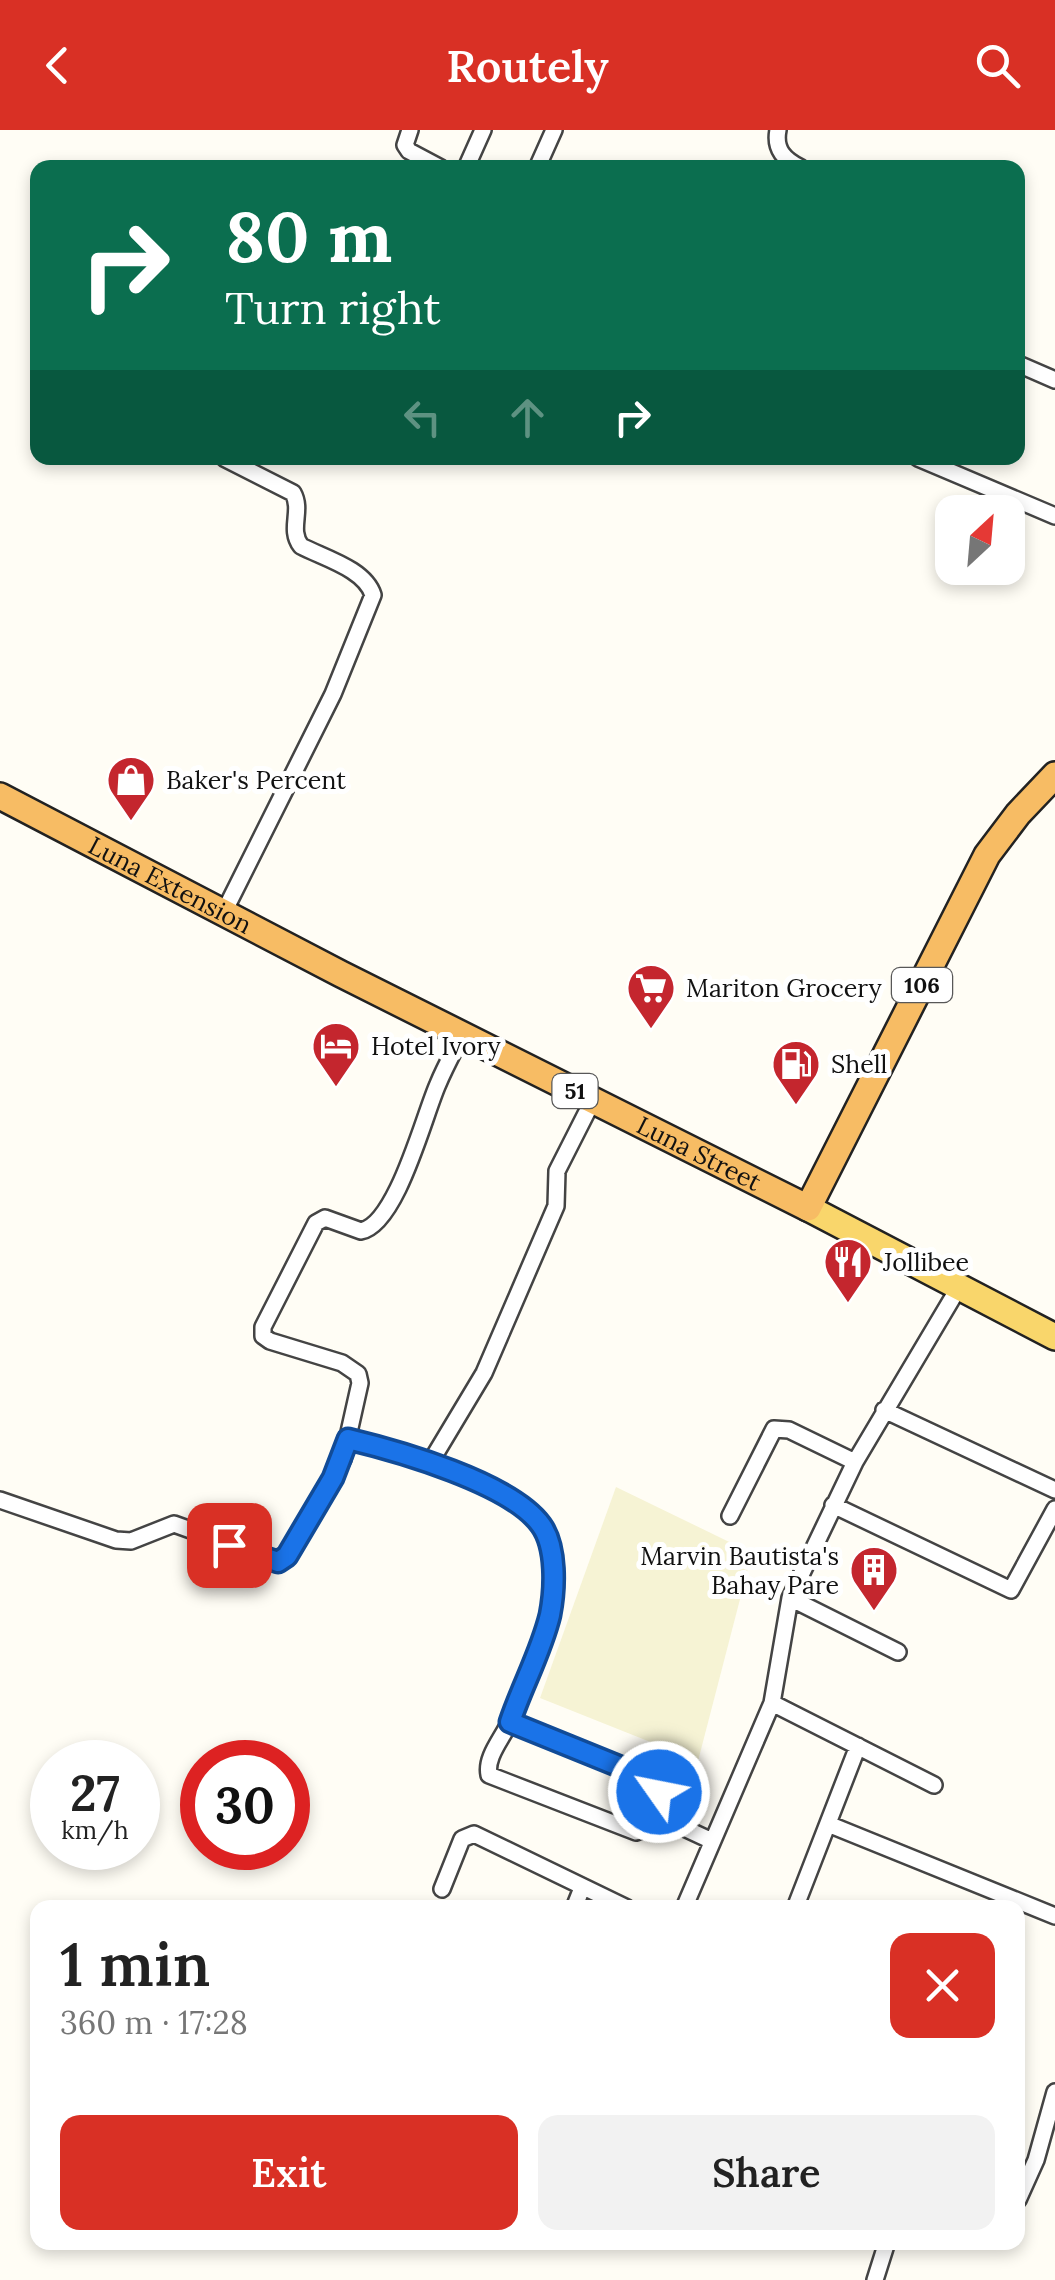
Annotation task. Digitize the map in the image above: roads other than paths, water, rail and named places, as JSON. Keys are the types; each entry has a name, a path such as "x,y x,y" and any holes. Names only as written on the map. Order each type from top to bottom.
{"highway":[{"name":"106","path":"808,1208 988,855 1018,814 1055,775"},
{"name":"Luna Extension","path":"0,796 341,974"},
{"name":"Luna Street","path":"341,974 808,1208"}],"main road":[{"name":"Luna Street","path":"808,1208 1055,1338"}],"street":[{"path":"410,130 405,144 409,151 426,160"},
{"path":"470,160 483,130"},
{"path":"541,160 554,130"},
{"path":"778,130 780,151 786,160"},
{"path":"1025,367 1055,380"},
{"path":"224,912 333,694 373,595 369,583 359,575 296,540 298,500 293,493 238,465"},
{"path":"935,465 1055,516"},
{"path":"0,1500 116,1540 131,1541 174,1524 278,1562 287,1556 343,1459 358,1374 342,1363 270,1341 264,1336 263,1327 316,1223 325,1218 360,1231 375,1225 418,1144 438,1082 462,1035"},
{"path":"430,1463 484,1372 556,1206 557,1170 594,1100"},
{"path":"687,1900 772,1703 790,1598 884,1410 958,1287"},
{"path":"884,1410 1055,1490"},
{"path":"730,1516 774,1429 789,1430 856,1462"},
{"path":"348,1439 430,1463 531,1515 550,1546 550,1613 510,1722 490,1762 489,1775 636,1832 645,1829 654,1814 658,1786 648,1778 510,1722"},
{"path":"834,1505 1010,1590 1055,1508"},
{"path":"790,1598 898,1652"},
{"path":"772,1703 934,1785"},
{"path":"798,1900 858,1746"},
{"path":"654,1814 712,1841"},
{"path":"828,1824 1016,1900"},
{"path":"442,1889 468,1834 608,1900"},
{"path":"577,1900 582,1888"},
{"path":"1025,1904 1055,1916"},
{"path":"1025,2184 1055,2092"},
{"path":"875,2280 884,2250"}],"place":[{"name":"Baker's Percent","path":"131,822"},
{"name":"Mariton Grocery","path":"651,1030"},
{"name":"Hotel Ivory","path":"336,1088"},
{"name":"Shell","path":"796,1106"},
{"name":"Jollibee","path":"848,1304"},
{"name":"Marvin Bautista's Bahay Pare","path":"874,1612"}]}
